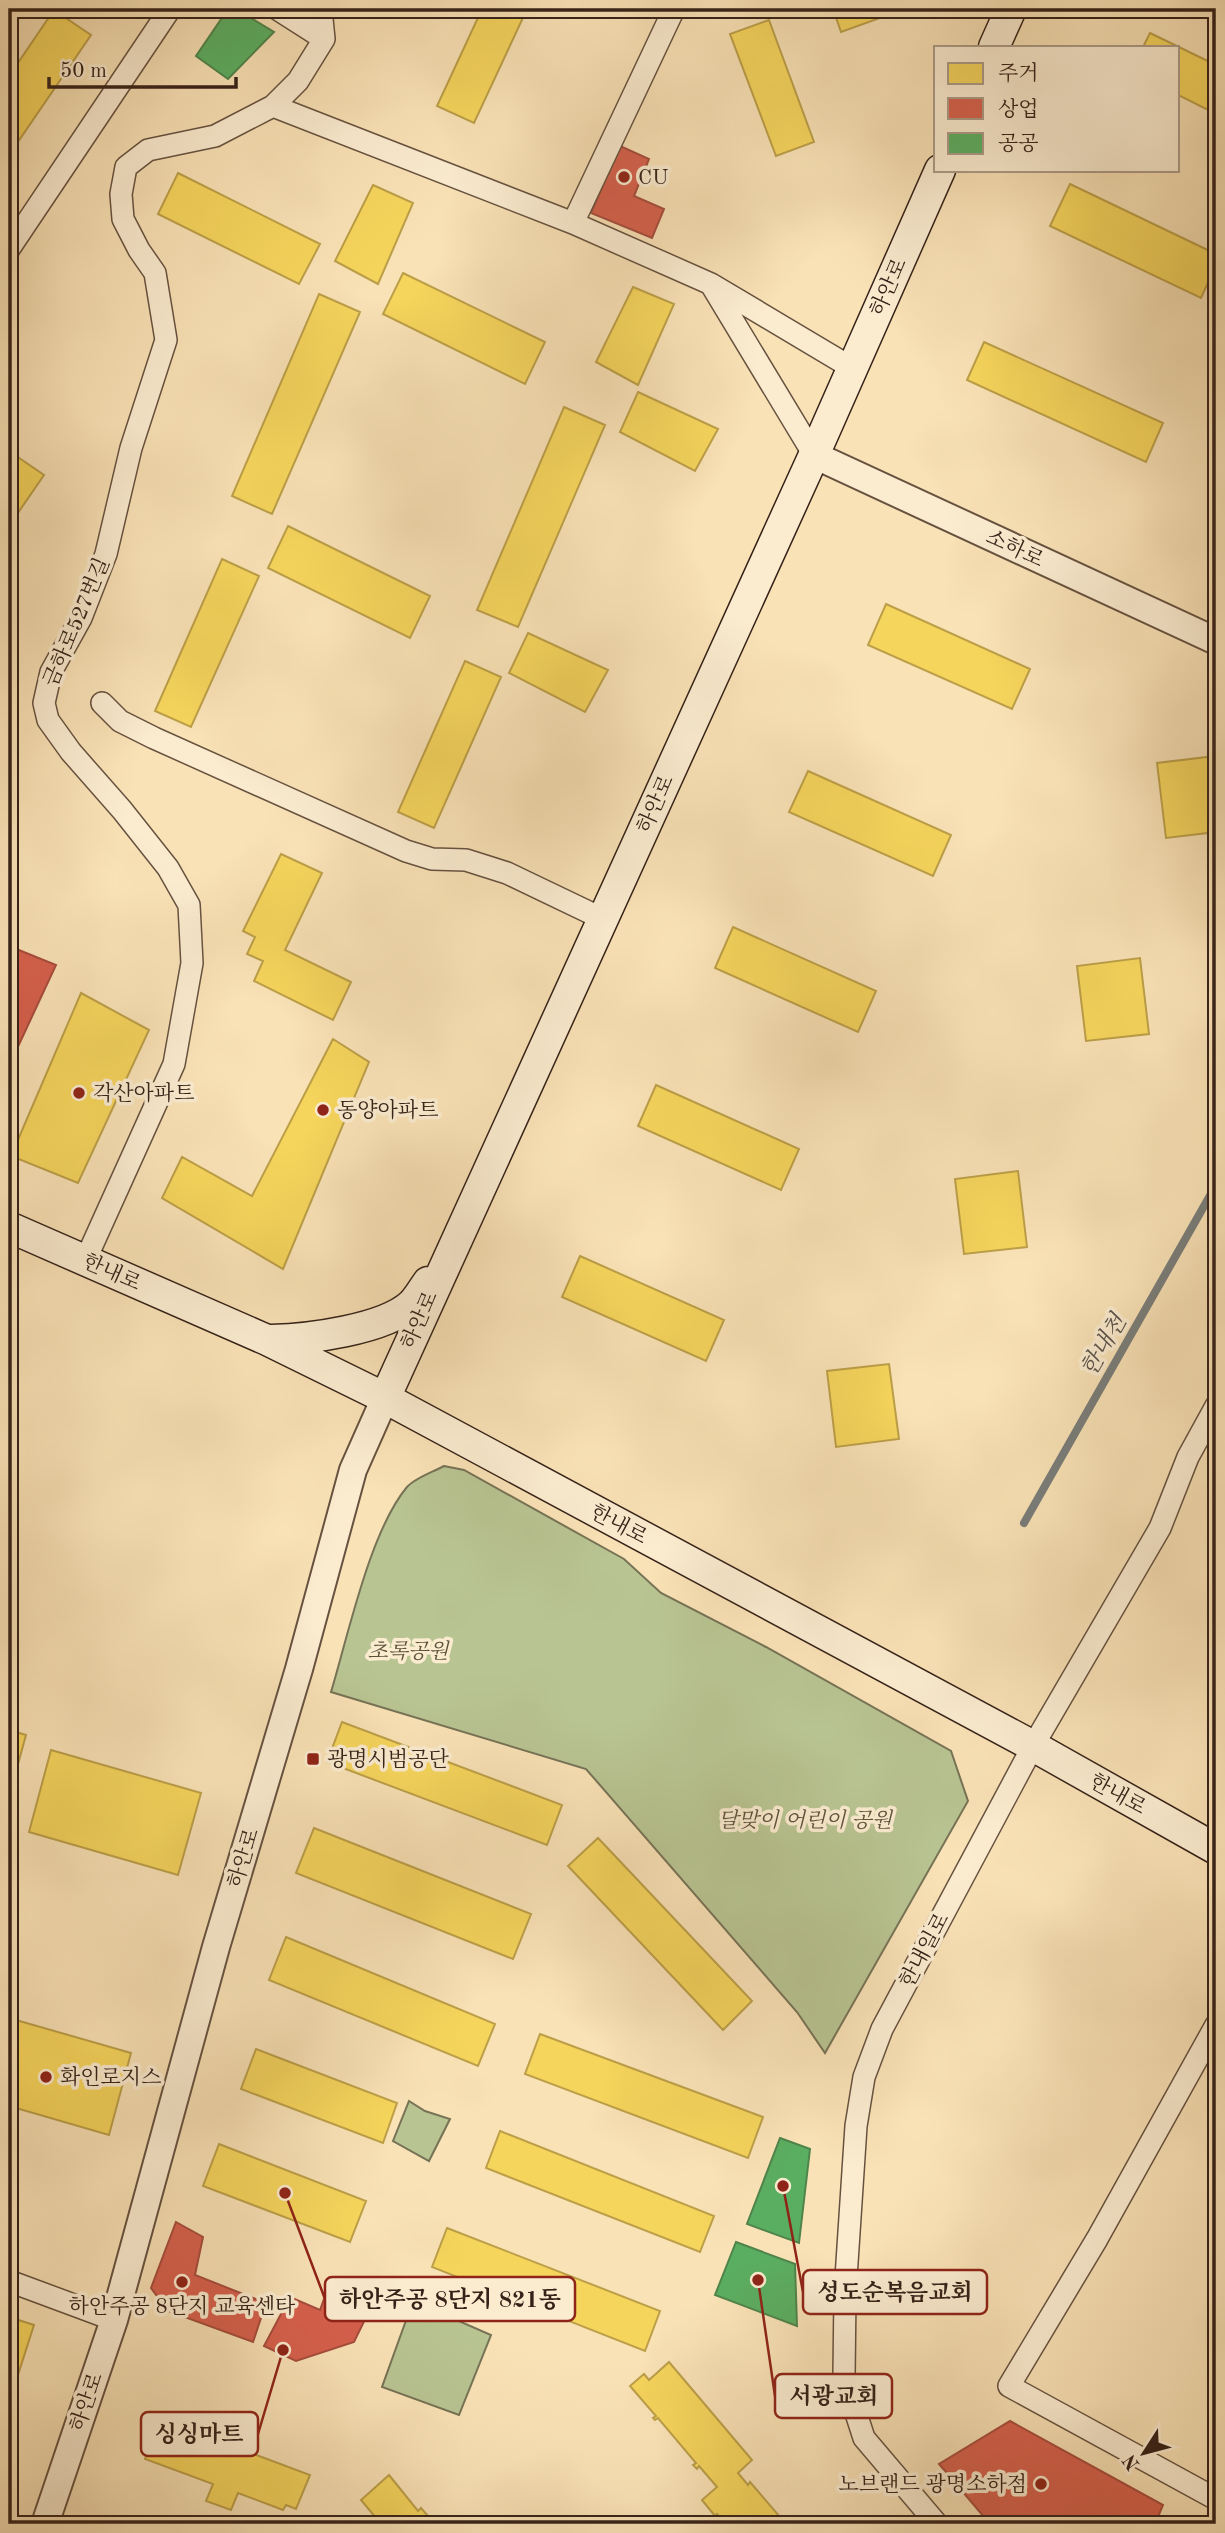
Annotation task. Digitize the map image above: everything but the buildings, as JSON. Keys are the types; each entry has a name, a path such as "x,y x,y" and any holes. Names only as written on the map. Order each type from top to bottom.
{"main road":[{"path":"994,46 1011,9"},
{"name":"하안로","path":"385,1398 814,455 939,172"},
{"name":"한내로","path":"9,1227 267,1340 385,1398 1033,1746 1216,1849"},
{"path":"267,1340 323,1336 356,1329 387,1317 411,1305 449,1253"}],"street":[{"path":"9,250 170,9"},
{"path":"277,9 324,39"},
{"path":"321,9 324,39"},
{"path":"573,223 674,9"},
{"name":"금하로527번길","path":"85,1261 174,1064 192,963 188,905 168,868 71,752 48,720 44,703 51,672 80,618 106,554 131,448 166,340 155,273 123,219 121,194 126,167 148,150 215,136 273,106 298,81 324,39"},
{"path":"273,106 573,223 711,284 852,368"},
{"path":"711,284 814,455"},
{"name":"소하로","path":"814,455 1216,641"},
{"path":"102,703 120,721 154,738 406,851 432,859 466,860 507,873 603,919"},
{"name":"하안로","path":"44,2524 114,2320 216,1947 299,1669 352,1470 385,1398"},
{"name":"한내일로","path":"937,2524 864,2438 845,2376 845,2293 856,2126 864,2077 882,2029 1033,1746 1160,1528 1188,1457 1216,1406"},
{"path":"1216,2025 1097,2239 1009,2386 1216,2500"},
{"path":"9,2281 114,2320"}],"green space":[{"name":"달맞이 어린이 공원","path":"444,1466 464,1470 624,1559 661,1593 766,1647 951,1751 968,1801 825,2053 797,2012 586,1769 331,1692 371,1556 394,1506 410,1484"},
{"path":"409,2101 425,2111 450,2119 429,2161 393,2141"},
{"path":"413,2301 491,2335 459,2415 382,2387"}],"waterway":[{"name":"한내천","path":"1024,1523 1216,1185"}],"place":[{"name":"CU","path":"624,177"},
{"name":"각산아파트","path":"79,1093"},
{"name":"동양아파트","path":"323,1110"},
{"name":"광명시범공단","path":"313,1759"},
{"name":"화인로지스","path":"46,2077"},
{"name":"성도순복음교회","path":"783,2186"},
{"name":"하안주공 8단지 821동","path":"285,2193"},
{"name":"서광교회","path":"758,2280"},
{"name":"하안주공 8단지 교육센타","path":"182,2282"},
{"name":"싱싱마트","path":"283,2350"},
{"name":"노브랜드 광명소하점","path":"1041,2484"}],"park label":[{"name":"초록공원","path":"408,1651"}]}
